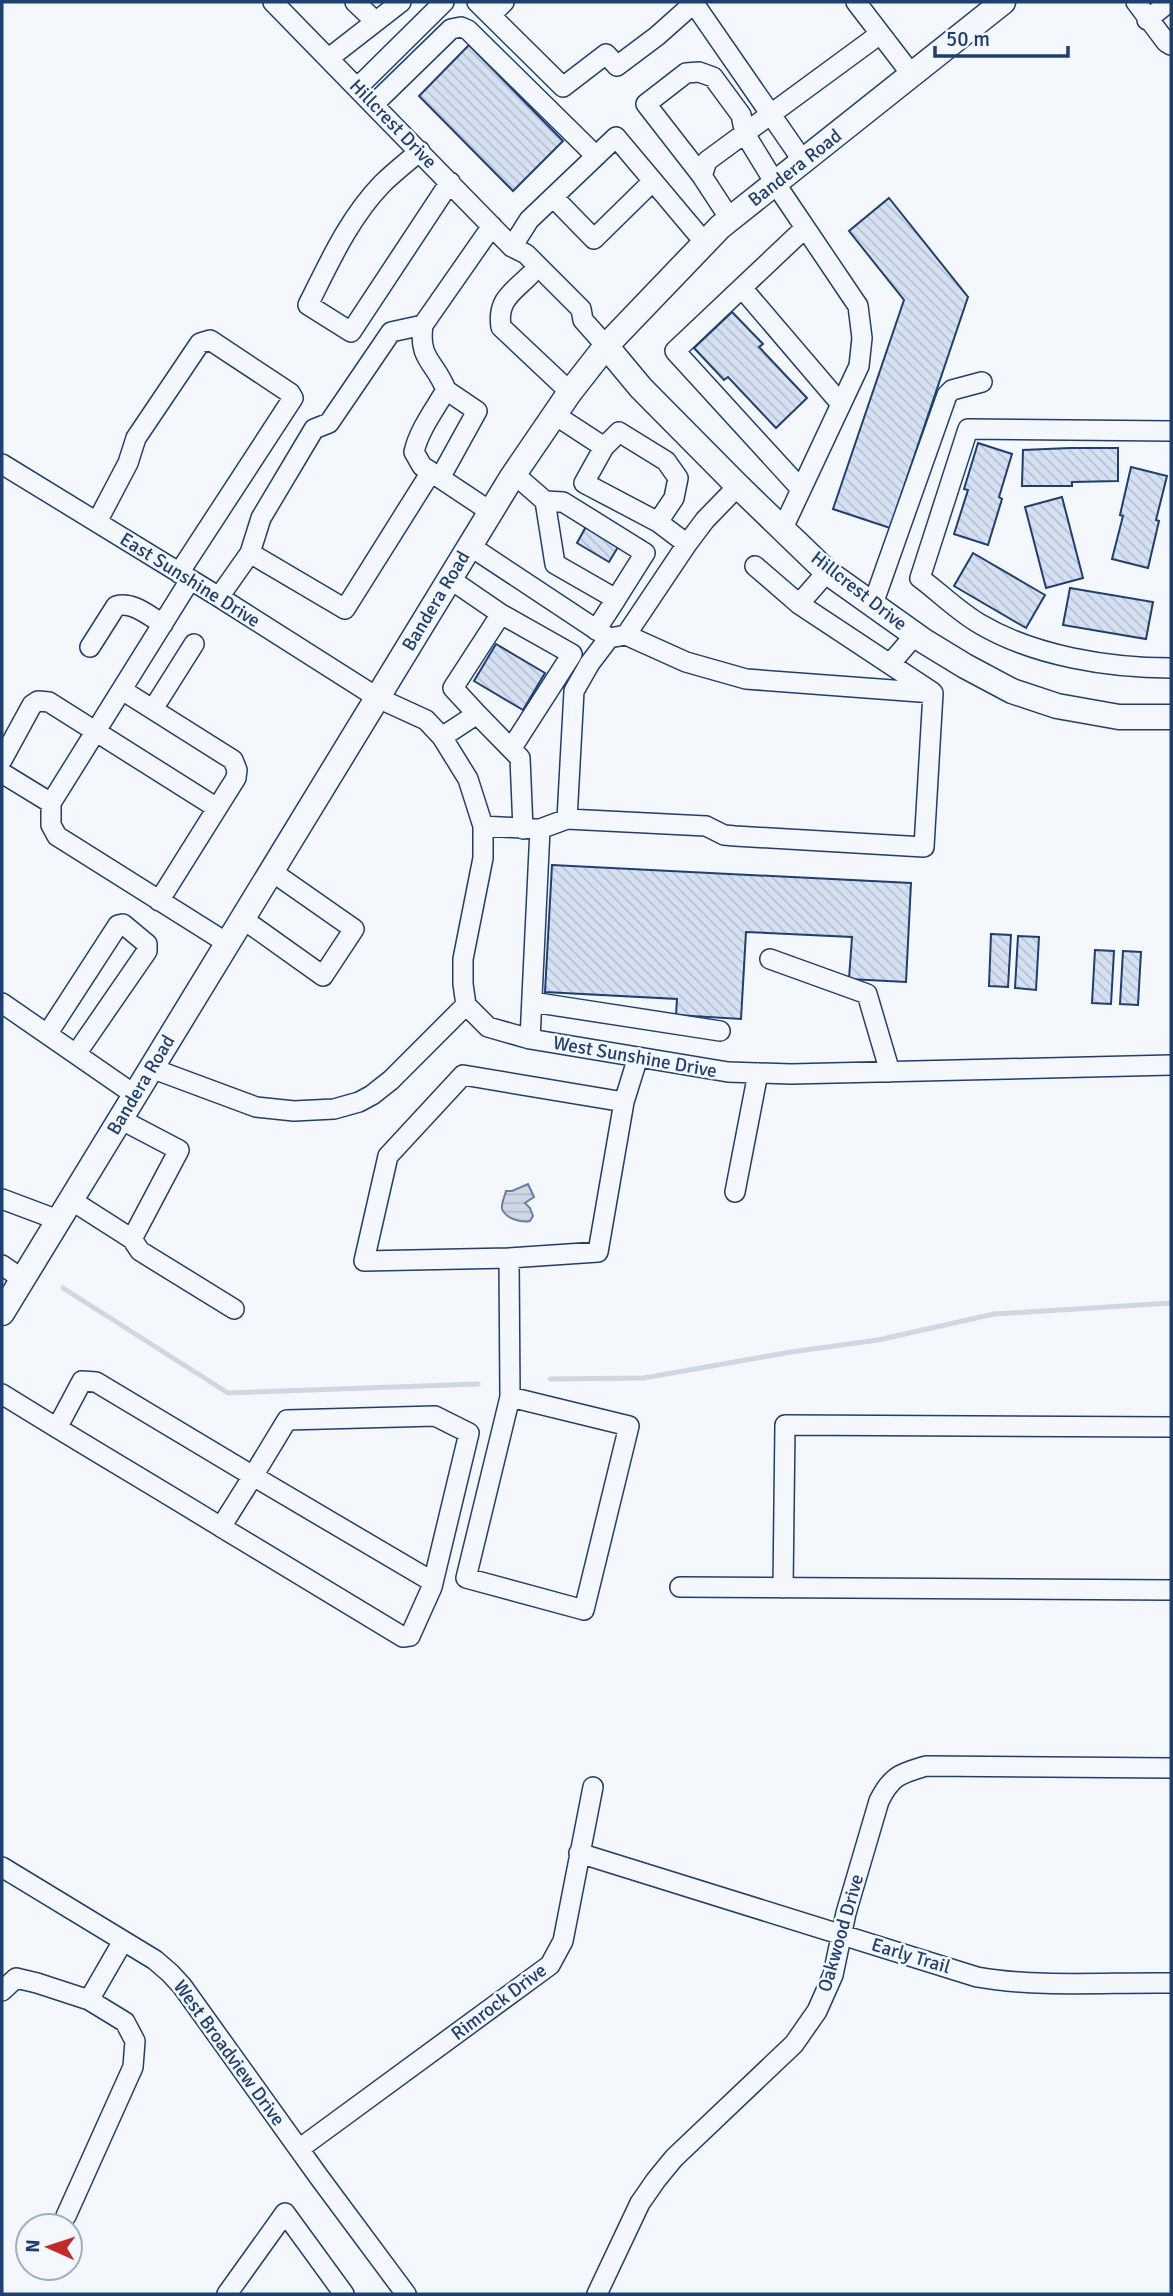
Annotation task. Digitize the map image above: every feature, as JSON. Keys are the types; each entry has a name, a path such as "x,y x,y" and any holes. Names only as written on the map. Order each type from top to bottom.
{"main road":[{"name":"Bandera Road","path":"2,1312 514,474 570,392 606,346 730,219 1003,2"},
{"name":"Hillcrest Drive","path":"606,346 641,388 827,572 915,635 1012,691 1057,706 1119,717 1171,717"}],"street":[{"name":"Hillcrest Drive","path":"273,2 512,247 526,254 581,309 583,320 606,346"},
{"path":"355,2 375,21"},
{"path":"329,58 401,2"},
{"path":"358,88 444,2"},
{"path":"856,2 912,75"},
{"path":"1136,2 1147,20 1171,45"},
{"path":"1147,20 1169,2"},
{"path":"491,6 563,87 606,54 617,65 657,36 693,3 803,161"},
{"path":"374,104 451,29 461,27 468,30 597,156"},
{"path":"702,176 707,161 880,34"},
{"path":"730,219 702,176 646,104 685,74 699,72 713,78 741,115 745,134 775,183 858,306 862,338 859,366 783,528"},
{"path":"512,247 529,220 616,137 705,243"},
{"path":"419,151 382,184 363,208 338,244 308,305 351,332 450,182"},
{"path":"553,197 594,239 653,181"},
{"path":"250,552 345,608 477,411 446,390 443,380 423,352 422,325 492,226"},
{"path":"801,489 676,351 805,228"},
{"name":"Hillcrest Drive","path":"512,247 518,262 573,320 583,320"},
{"path":"530,275 501,305 501,327 570,392"},
{"path":"742,288 841,404"},
{"path":"219,597 250,552 261,518 314,429 329,423 391,332 422,325"},
{"path":"97,522 128,463 136,438 200,343 209,340 290,393 293,398 185,576 163,624 51,803 51,825 57,836 227,943"},
{"path":"873,604 947,396 952,390 982,382"},
{"path":"446,390 416,443 414,452 422,466 491,512"},
{"path":"555,415 604,446"},
{"path":"1171,431 968,429 920,578 979,624 1032,647 1097,663 1171,668"},
{"path":"571,507 604,446 618,432 666,461 678,478 674,498 658,522"},
{"name":"East Sunshine Drive","path":"2,464 378,698"},
{"path":"514,474 545,501 563,502 645,553 617,599 610,634"},
{"path":"584,483 658,522 687,544"},
{"path":"567,819 574,691 610,634 705,520 738,486"},
{"path":"535,589 555,564 545,501"},
{"path":"470,546 610,634 686,662 746,679 933,693"},
{"path":"555,564 617,599"},
{"path":"755,566 799,604 933,693"},
{"path":"799,604 827,572"},
{"path":"450,579 501,614 572,654 511,749"},
{"path":"90,647 116,606 132,606 163,624"},
{"path":"501,614 453,688 520,758 532,829 530,1039"},
{"path":"890,664 915,635"},
{"path":"153,709 194,644"},
{"path":"122,690 233,760 237,770 236,778 159,901"},
{"path":"483,826 532,829 567,819 706,826 724,835 924,847 933,693"},
{"path":"151,1068 256,1107 294,1111 334,1109 372,1095 391,1080 466,1005 463,959 483,858 483,826 468,779 442,737 426,720 378,698"},
{"path":"2,760 32,705 38,701 49,702 217,808"},
{"path":"442,737 477,714"},
{"path":"2,773 51,803"},
{"path":"243,919 323,976 354,929 271,872"},
{"path":"48,1033 118,925 123,924 147,944 148,951 76,1054"},
{"path":"770,959 867,994 890,1072"},
{"path":"532,1002 720,1031"},
{"path":"2,1003 135,1095"},
{"name":"West Sunshine Drive","path":"466,1005 488,1027 530,1039 728,1072 890,1072 1171,1065"},
{"path":"624,1102 463,1076 388,1156 364,1261 509,1258 598,1252 624,1102 638,1057"},
{"path":"735,1192 758,1073"},
{"path":"120,1119 179,1150 132,1239"},
{"path":"2,1199 64,1210 132,1239 140,1251 234,1309"},
{"path":"509,1258 510,1397 466,1578 584,1610 629,1426 510,1397"},
{"path":"2,1265 22,1279"},
{"path":"57,1428 82,1381 96,1382 433,1582"},
{"path":"2,1394 402,1637 410,1636 433,1582 469,1433 435,1416 286,1420 221,1527"},
{"path":"783,1588 785,1424 1171,1427"},
{"path":"680,1587 1171,1590"},
{"name":"Oakwood Drive","path":"597,2294 640,2203 656,2180 674,2158 780,2058 807,2028 826,1993 879,1801 898,1774 926,1766 1171,1768"},
{"name":"Rimrock Drive","path":"299,2149 550,1965 563,1941 593,1787"},
{"name":"Early Trail","path":"579,1853 977,1977 998,1981 1171,1983"},
{"name":"West Broadview Drive","path":"2,1867 155,1960 182,1986 406,2294"},
{"path":"89,2000 123,1941"},
{"path":"2,1991 16,1978 89,2000 125,2022 135,2041 133,2067 68,2212"},
{"path":"227,2294 285,2213 344,2294"}],"shaded area":[{"path":"528,1184 534,1197 525,1203 533,1216 530,1221 519,1221 504,1212 503,1202 506,1191"}],"building":[{"path":"469,45 563,141 513,191 419,96"},
{"path":"889,198 968,297 890,528 833,509 904,300 849,231"},
{"path":"732,312 763,344 759,347 807,398 776,428 728,377 724,380 694,348"},
{"path":"978,443 1012,454 988,545 954,534 968,490 964,489"},
{"path":"1118,448 1118,481 1072,482 1072,486 1022,486 1023,450"},
{"path":"1131,467 1167,476 1148,568 1112,559"},
{"path":"1062,497 1083,578 1046,588 1025,507"},
{"path":"588,523 621,542 609,562 577,543"},
{"path":"973,553 1045,595 1026,628 954,586"},
{"path":"1070,588 1153,602 1146,639 1063,625"},
{"path":"496,644 545,673 523,710 474,681"},
{"path":"552,865 911,883 906,982 849,979 852,937 746,932 741,1019 676,1015 677,999 545,992"},
{"path":"991,934 1011,935 1008,987 989,986"},
{"path":"1018,936 1039,937 1036,990 1015,988"},
{"path":"1095,950 1114,951 1111,1004 1092,1003"},
{"path":"1123,951 1141,952 1138,1005 1120,1004"}],"waterway":[{"path":"63,1288 228,1393 478,1384"},
{"path":"550,1379 644,1378 791,1352 878,1340 994,1314 1171,1303"}]}
